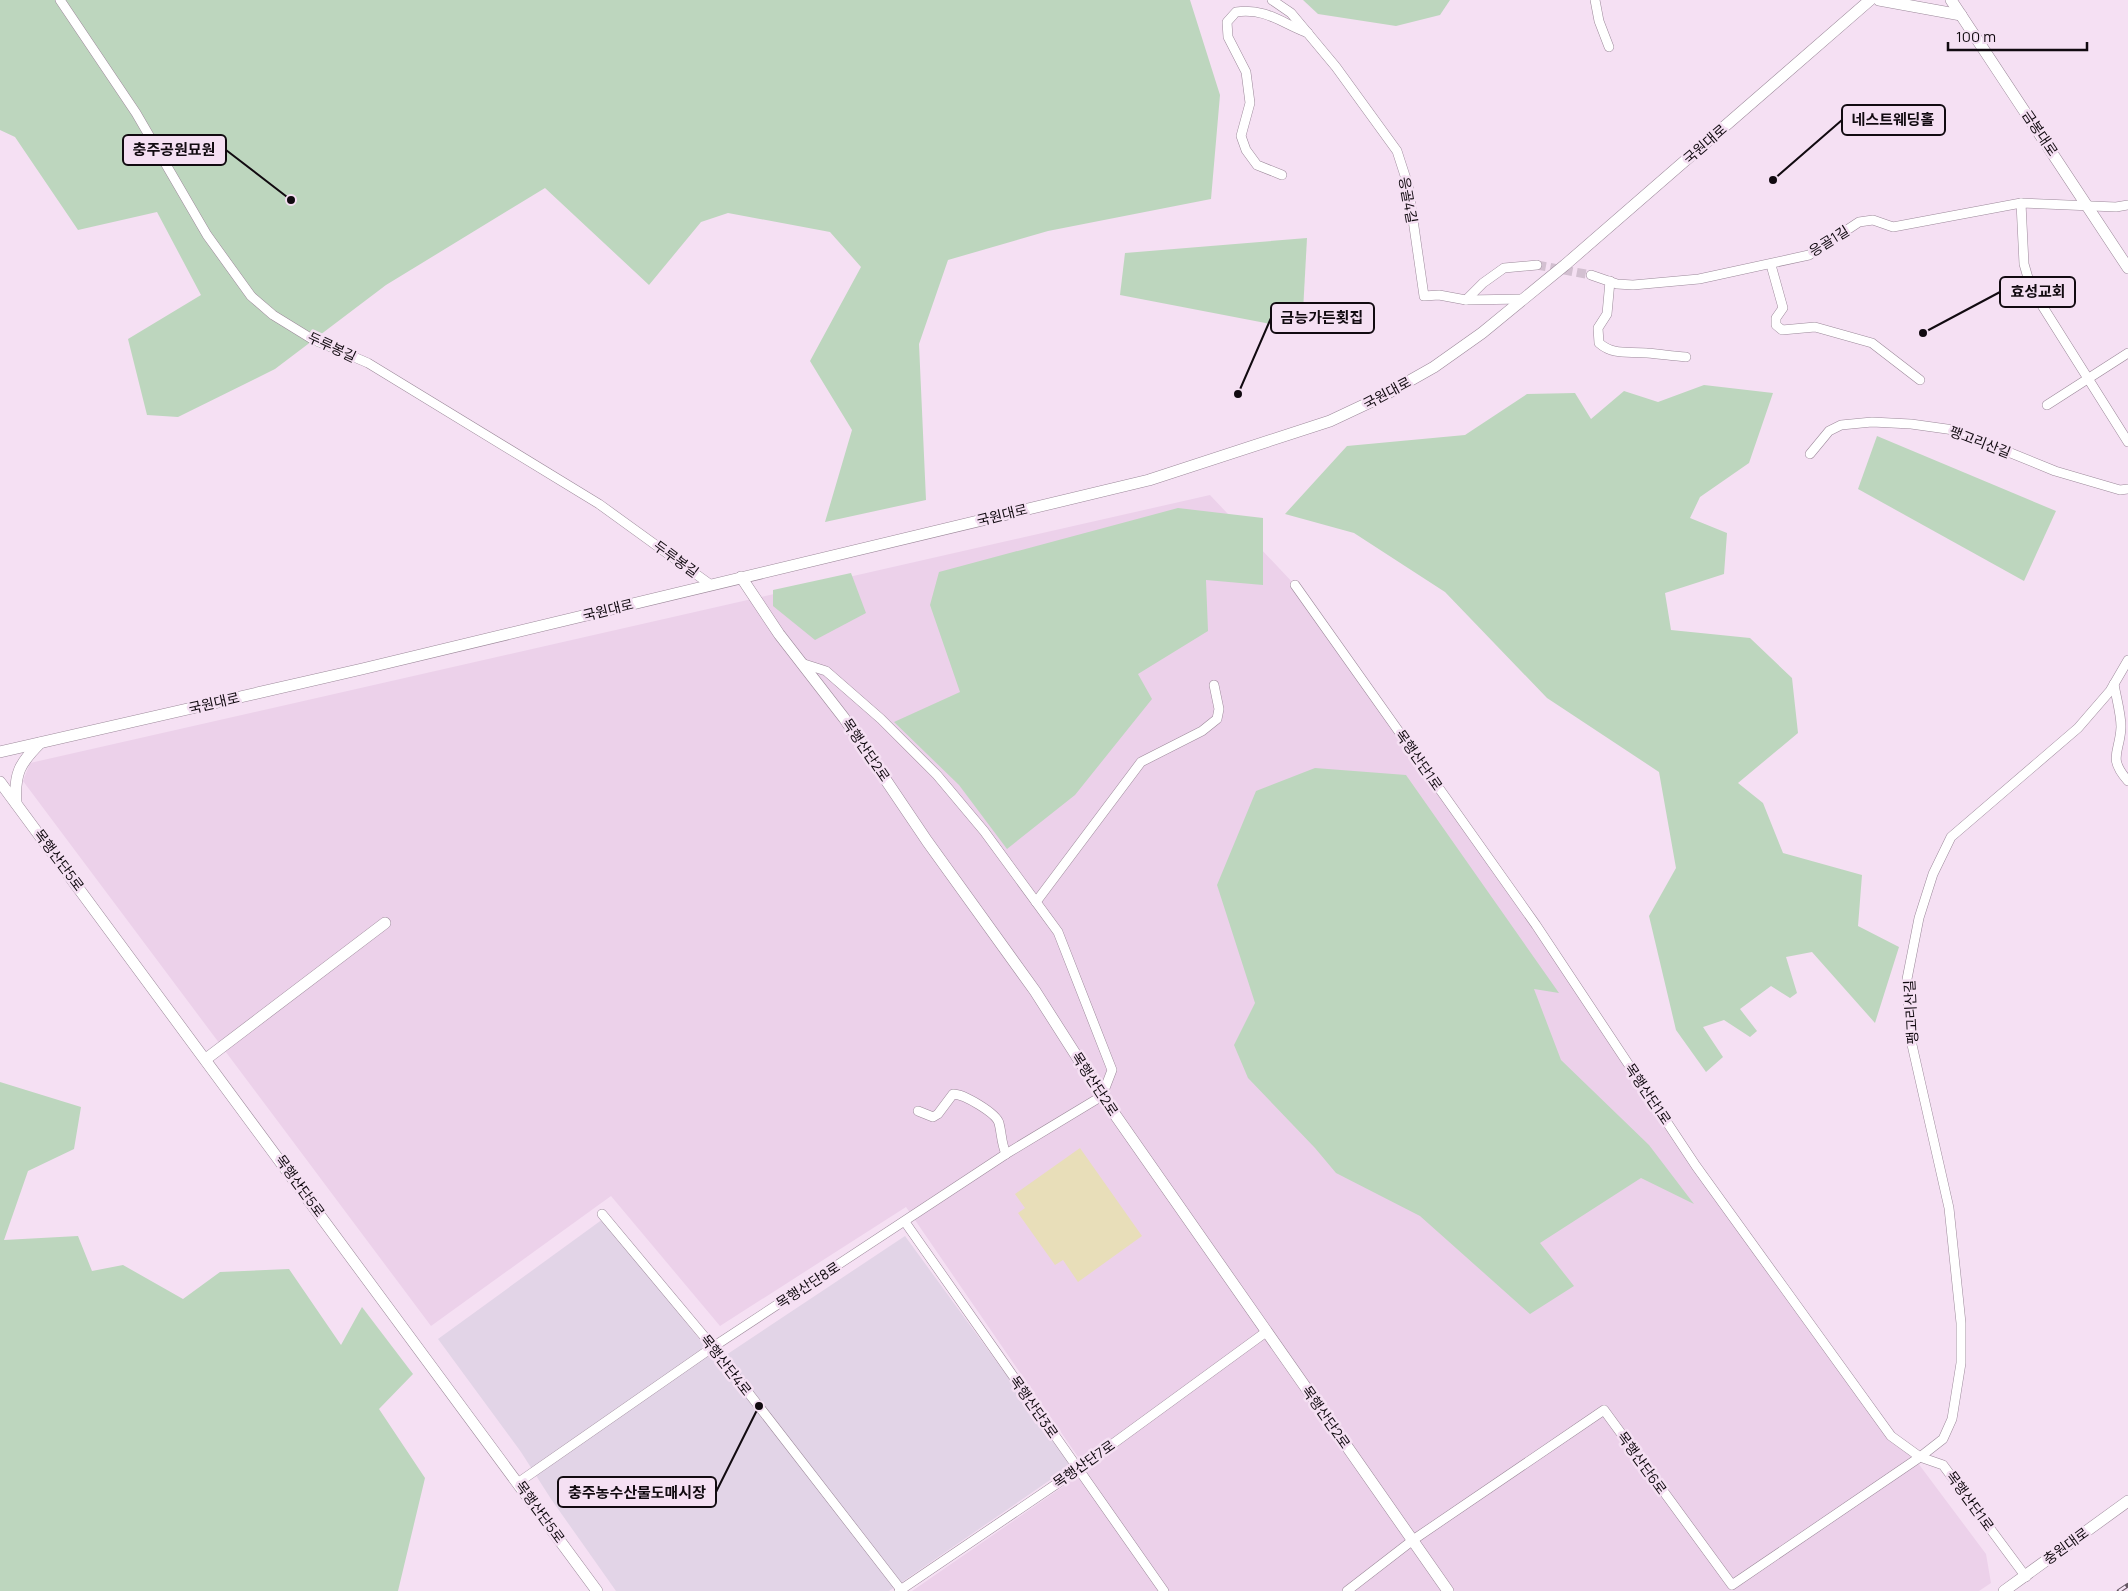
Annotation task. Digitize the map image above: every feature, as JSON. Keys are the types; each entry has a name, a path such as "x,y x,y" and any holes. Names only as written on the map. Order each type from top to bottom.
{"street":[{"name":"두루봉길","path":"60,0 136,113 207,235 251,296 273,315 312,339 368,363 599,504 711,585"},
{"name":"응골4길","path":"1272,0 1292,13 1336,67 1397,151 1408,185 1424,296 1439,295 1466,300 1524,299"},
{"path":"1595,0 1599,21 1609,48"},
{"name":"국원대로","path":"0,752 362,669 1150,480 1305,430 1381,397 1434,367 1524,299 1870,0"},
{"path":"1879,0 1961,15 1962,0"},
{"name":"금봉대로","path":"1951,0 2128,268"},
{"name":"응골4길","path":"1282,175 1257,165 1243,143 1241,136 1250,103 1246,72 1228,37 1227,22 1236,12 1250,10 1264,12 1287,25 1308,33"},
{"path":"2021,204 2024,264 2032,288 2128,442"},
{"name":"응골1길","path":"1590,275 1633,285 1699,279 1771,265 1809,255 1859,222 1873,220 1893,227 2021,204 2116,207 2128,205"},
{"path":"1466,300 1483,283 1504,268 1537,265"},
{"path":"1771,265 1783,308 1776,318 1776,325 1782,330 1815,327 1872,342 1920,380"},
{"path":"1610,281 1607,314 1598,328 1599,343 1606,350 1619,353 1644,352 1686,357"},
{"path":"2047,405 2128,353"},
{"name":"팽고리산길","path":"1810,454 1829,430 1841,425 1872,422 1911,424 1954,430 2055,471 2120,490 2128,489"},
{"name":"목행산단2로","path":"742,578 800,662 844,718 927,841 1035,990 1102,1096 1448,1591"},
{"name":"목행산단1로","path":"1295,585 1536,925 1701,1173 1891,1436 1920,1457 1943,1465 2026,1577"},
{"name":"팽고리산길","path":"1920,1457 1943,1439 1952,1420 1961,1362 1961,1323 1949,1208 1910,1036 1907,979 1919,918 1933,874 1951,837 2078,728 2114,684 2128,660"},
{"path":"800,662 826,671 881,719 938,775 984,831 1058,932 1112,1070 1102,1096"},
{"path":"2114,684 2121,727 2116,746 2116,764 2128,781"},
{"path":"1036,902 1141,762 1202,731 1217,719 1220,709 1214,685"},
{"path":"16,803 17,776 23,760 40,743"},
{"name":"목행산단5로","path":"0,782 519,1482 597,1591"},
{"path":"206,1059 385,923"},
{"path":"918,1111 933,1117 938,1114 954,1094 961,1094 996,1117 999,1124 1000,1142 1006,1154"},
{"name":"목행산단8로","path":"519,1482 713,1347 1006,1154 1102,1096"},
{"name":"목행산단4로","path":"602,1214 713,1347 901,1591"},
{"name":"목행산단3로","path":"905,1222 1077,1470 1164,1591"},
{"name":"목행산단7로","path":"901,1591 1077,1470 1266,1332"},
{"name":"목행산단6로","path":"1347,1591 1413,1540 1604,1410 1734,1588 1920,1457"},
{"name":"충원대로","path":"2004,1591 2128,1502"}],"shaded area":[{"path":"1210,495 1295,585 1707,1181 1986,1554 1991,1583 1979,1591 912,1591 1087,1470 906,1207 720,1326 611,1196 431,1326 23,781 30,763"},
{"path":"603,1219 717,1361 905,1236 1072,1465 889,1591 616,1591 551,1499 521,1452 438,1339"}],"green space":[{"path":"0,0 1190,0 1220,95 1211,199 1048,231 948,260 919,344 926,500 825,522 852,430 810,361 861,267 830,232 728,213 701,222 649,285 545,188 386,285 275,369 178,417 147,415 128,339 201,295 157,212 78,230 15,137 0,130"},
{"path":"1303,0 1450,0 1440,15 1396,26 1318,14"},
{"path":"1307,238 1302,330 1120,295 1125,253"},
{"path":"1704,385 1773,393 1749,463 1700,497 1690,518 1727,533 1724,574 1665,593 1671,630 1750,638 1792,678 1798,733 1738,783 1763,803 1783,853 1862,875 1858,926 1899,947 1875,1023 1812,952 1786,957 1797,993 1790,998 1771,986 1740,1009 1757,1031 1750,1037 1724,1020 1703,1027 1723,1057 1706,1072 1676,1030 1649,916 1676,868 1659,772 1547,698 1445,592 1354,533 1285,514 1347,446 1465,435 1527,394 1575,393 1591,419 1624,391 1658,402"},
{"path":"1877,436 2056,511 2024,581 1858,489"},
{"path":"1178,508 1263,518 1263,585 1206,580 1208,631 1138,674 1152,699 1075,795 1007,849 959,785 894,722 960,692 930,605 939,572"},
{"path":"851,573 866,613 815,640 773,606 773,590"},
{"path":"1315,768 1406,775 1559,993 1534,989 1561,1060 1649,1145 1694,1204 1641,1178 1540,1243 1574,1286 1530,1314 1420,1216 1336,1173 1315,1148 1248,1078 1234,1045 1255,1003 1217,885 1256,791"},
{"path":"0,1082 81,1107 74,1149 28,1171 4,1240 78,1236 92,1271 123,1265 183,1299 220,1272 289,1269 341,1345 362,1307 413,1374 379,1409 425,1478 398,1591 0,1591"}],"sand":[{"path":"1080,1148 1142,1236 1078,1282 1063,1260 1055,1265 1018,1213 1025,1208 1015,1194"}],"tunnel":[{"path":"1537,265 1591,275"}],"railway":[{"path":"2119,1591 2128,1585"}],"place":[{"name":"네스트웨딩홀","path":"1773,180"},
{"name":"충주공원묘원","path":"291,200"},
{"name":"효성교회","path":"1923,333"},
{"name":"금능가든횟집","path":"1238,394"},
{"name":"충주농수산물도매시장","path":"759,1406"}]}
